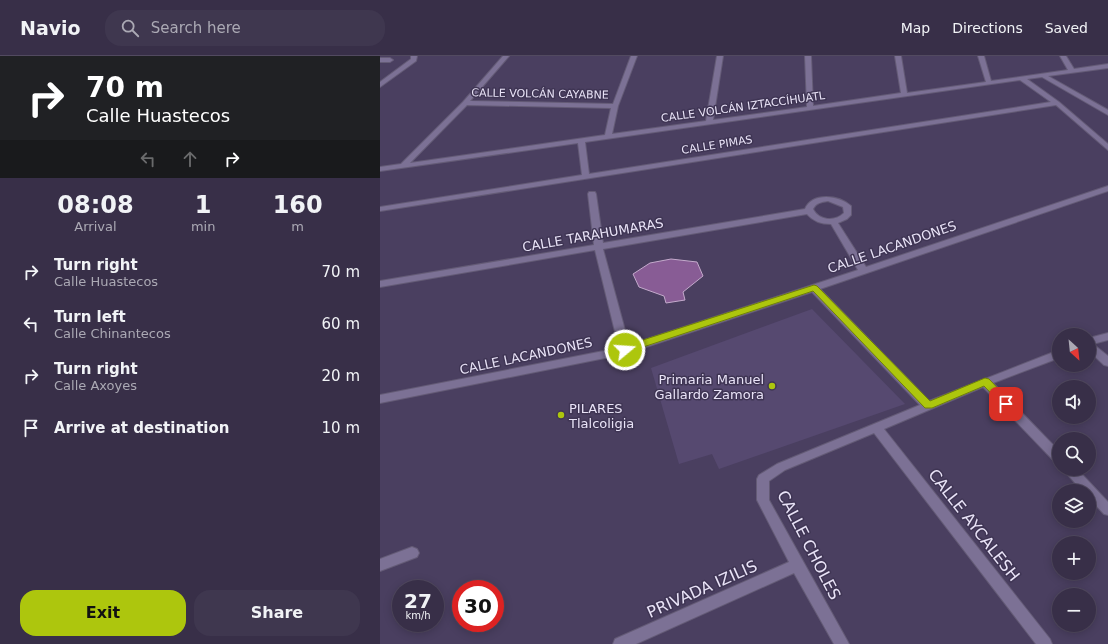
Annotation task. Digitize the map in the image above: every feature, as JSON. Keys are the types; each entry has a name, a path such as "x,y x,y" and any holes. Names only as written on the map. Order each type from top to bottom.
{"street":[{"path":"404,165 465,102 506,56"},
{"path":"608,137 615,106 634,56"},
{"path":"709,122 720,56"},
{"path":"808,56 810,108"},
{"path":"898,56 904,95"},
{"path":"981,56 989,83"},
{"path":"1063,56 1072,71"},
{"path":"380,85 414,58"},
{"path":"380,60 390,60"},
{"name":"CALLE VOLCÁN IZTACCÍHUATL","path":"380,169 1106,67"},
{"path":"1042,75 1108,113"},
{"path":"1021,78 1057,103 1108,148"},
{"name":"CALLE VOLCÁN CAYABNE","path":"465,102 615,106"},
{"name":"CALLE PIMAS","path":"380,209 1057,103"},
{"path":"581,141 586,176"},
{"name":"CALLE LACANDONES","path":"380,400 625,350 814,288 863,270 1108,188"},
{"path":"592,194 599,248 625,350"},
{"path":"818,200 831,200 843,203 846,206 848,213 842,219 833,221 817,219 809,211 810,206 818,200"},
{"name":"CALLE TARAHUMARAS","path":"380,284 599,248 809,211"},
{"path":"833,221 863,270"},
{"path":"814,288 928,406"},
{"path":"1096,340 1108,336"},
{"path":"1096,352 1108,362"},
{"path":"876,427 985,382 1052,357"},
{"path":"985,382 1052,451"},
{"name":"CALLE CHOLES","path":"842,644 797,565 763,500 763,479 781,467 876,427"},
{"name":"CALLE AYCALESH","path":"876,427 1045,644"},
{"path":"1076,476 1108,510"},
{"path":"380,565 412,553"},
{"name":"PRIVADA IZILIS","path":"620,644 797,565"}],"shaded area":[{"name":"Primaria Manuel Gallardo Zamora","path":"812,309 905,404 719,469 712,454 679,464 651,368"}],"building":[{"path":"671,259 697,262 703,276 683,292 685,300 666,303 664,296 639,287 633,274 650,263"}],"place":[{"name":"Primaria Manuel Gallardo Zamora","path":"772,386"},
{"name":"PILARES Tlalcoligia","path":"561,415"}],"route":[{"path":"625,350 814,288 928,406 985,382 1006,404"}]}
